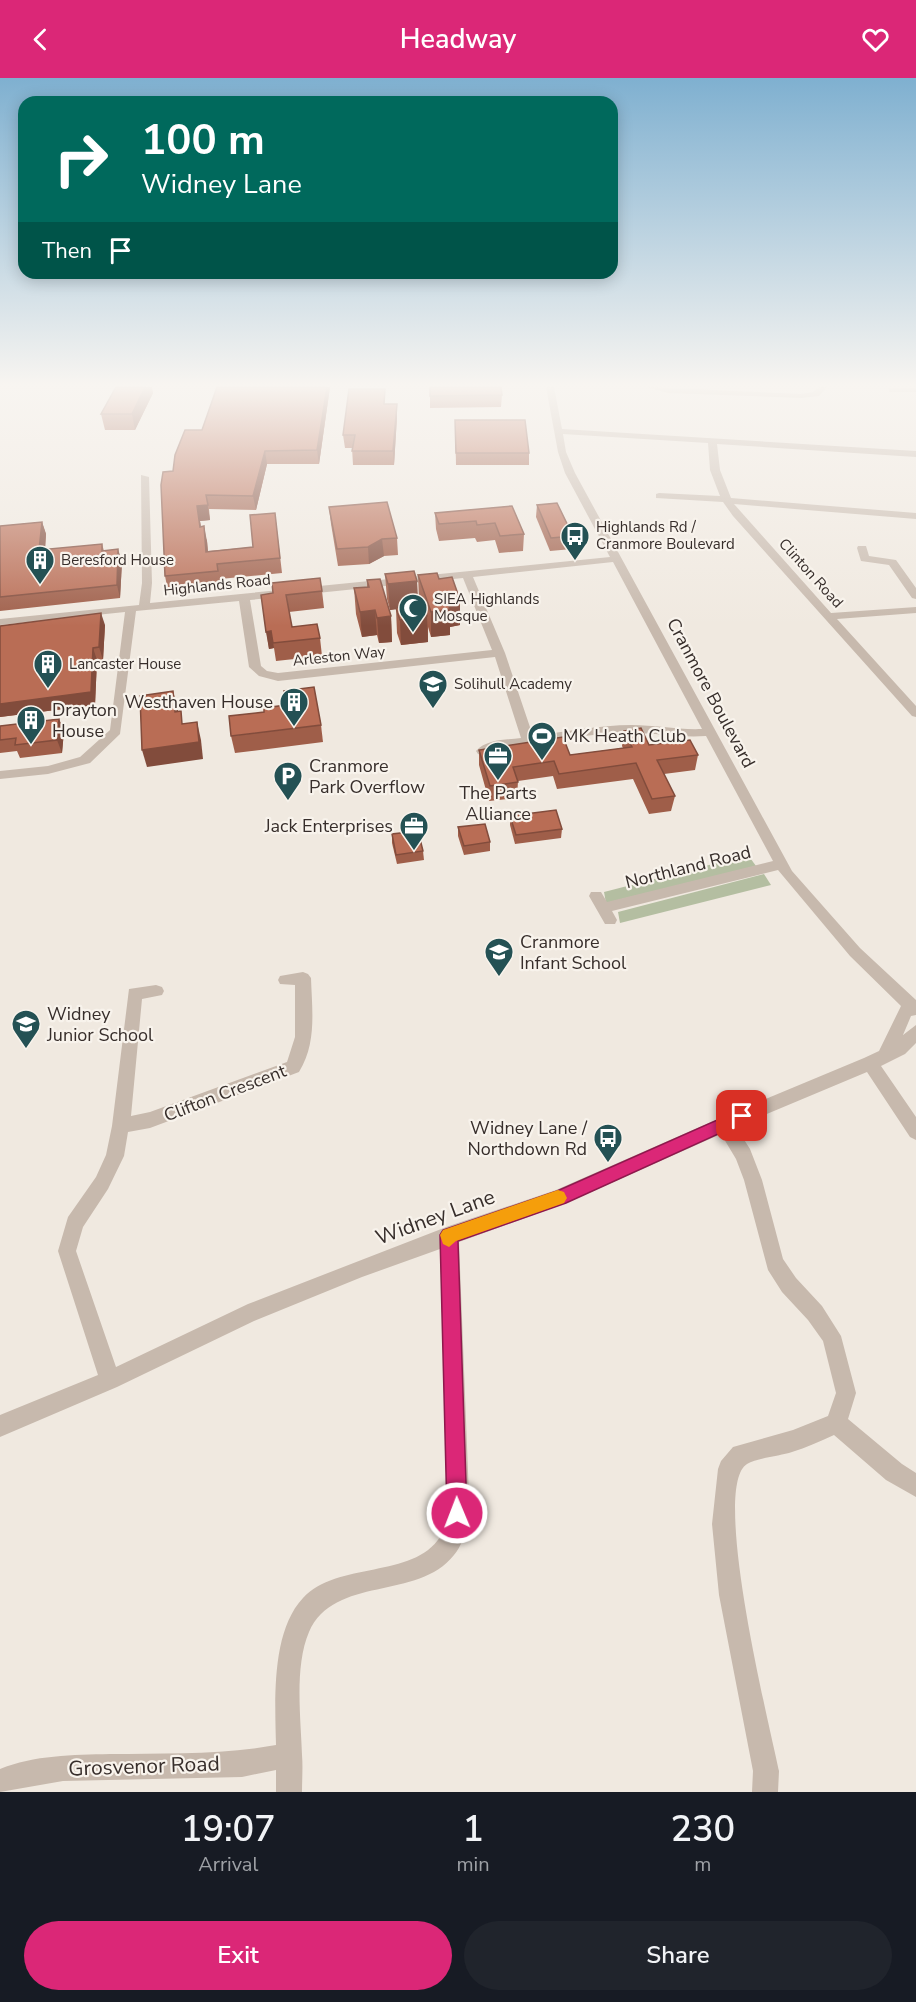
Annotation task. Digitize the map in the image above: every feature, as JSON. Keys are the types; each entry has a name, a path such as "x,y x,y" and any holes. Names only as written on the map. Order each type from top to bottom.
{"street":[{"name":"Cranmore Boulevard","path":"568,467 781,864 798,888 855,952 891,988 911,1015"},
{"name":"Clinton Road","path":"713,467 714,476 727,500 748,528 916,713"},
{"path":"144,477 147,583 144,608"},
{"path":"659,496 916,516"},
{"path":"862,548 865,559 892,562 916,596"},
{"name":"Highlands Road","path":"0,622 616,559"},
{"path":"467,575 499,653 528,740"},
{"name":"Arleston Way","path":"244,597 255,667 263,674 278,677 499,653"},
{"path":"0,775 48,770 85,760 116,731 130,610"},
{"path":"829,616 916,610"},
{"path":"482,751 491,746 617,729 683,734 709,732"},
{"name":"Northland Road","path":"603,908 781,864"},
{"name":"Clifton Crescent","path":"121,1126 150,1120 189,1107 293,1067 302,1049 303,978 286,980"},
{"path":"111,1380 67,1251 75,1223 102,1183 116,1156 135,993 156,991"},
{"path":"911,1015 878,1058 916,1132"},
{"name":"Widney Lane","path":"0,1426 111,1380 249,1314 449,1235 560,1197 899,1049 916,1032"},
{"path":"724,1124 744,1155 775,1263 789,1285 815,1313 831,1336 846,1393 836,1423 794,1441 741,1455 729,1469 724,1499 731,1595 766,1771 765,1792"},
{"path":"289,1792 290,1663 298,1626 307,1612 324,1597 342,1587 416,1570 440,1555 455,1536 459,1522 449,1235"},
{"path":"836,1423 894,1472 916,1485"},
{"name":"Grosvenor Road","path":"0,1782 63,1768 242,1764 290,1755"}],"green space":[{"path":"748,855 756,866 606,903 604,892"},
{"path":"764,874 771,885 620,923 618,912"}],"building":[{"path":"174,467 261,467 253,496 206,495 208,505 197,506 200,527 204,526 206,552 253,547 250,515 275,513 280,558 217,564 218,571 165,576 161,485 163,472 173,471"},
{"path":"387,502 397,538 382,539 368,547 337,549 329,507"},
{"path":"557,503 573,536 551,538 537,505"},
{"path":"512,506 524,534 500,536 495,523 477,525 476,521 439,524 435,513"},
{"path":"42,522 39,550 102,544 102,551 118,549 117,585 0,597 0,526"},
{"path":"414,571 417,581 388,584 385,574"},
{"path":"437,573 439,579 452,577 460,600 447,602 450,609 431,612 418,575"},
{"path":"320,578 322,591 286,595 292,627 317,624 320,638 273,643 271,631 266,632 261,595 273,593 272,583"},
{"path":"380,579 391,616 377,618 375,610 360,612 354,588 369,587 367,580"},
{"path":"424,604 427,616 400,620 396,608"},
{"path":"101,613 99,647 93,648 91,692 0,704 0,626"},
{"path":"314,687 321,725 231,736 229,716 264,712 264,708 286,705 284,691"},
{"path":"173,691 175,712 181,711 182,724 197,722 199,742 142,750 140,696"},
{"path":"59,719 57,740 15,745 16,738 0,740 0,726"},
{"path":"641,728 649,745 690,740 698,755 657,760 675,796 652,799 636,763 559,774 554,761 513,767 518,782 490,786 479,750 563,737 570,755 632,747 624,731"},
{"path":"556,810 562,829 516,835 510,816"},
{"path":"485,824 490,842 464,846 458,827"},
{"path":"418,831 423,851 396,855 392,834"}],"slow traffic":[{"path":"449,1238 449,1235 558,1198"}],"place":[{"name":"Highlands Rd / Cranmore Boulevard","path":"575,562"},
{"name":"Beresford House","path":"40,586"},
{"name":"SIEA Highlands Mosque","path":"413,634"},
{"name":"Lancaster House","path":"48,690"},
{"name":"Solihull Academy","path":"433,710"},
{"name":"Westhaven House","path":"294,728"},
{"name":"Drayton House","path":"31,746"},
{"name":"MK Heath Club","path":"542,762"},
{"name":"The Parts Alliance","path":"498,782"},
{"name":"Cranmore Park Overflow","path":"288,802"},
{"name":"Jack Enterprises","path":"414,852"},
{"name":"Cranmore Infant School","path":"499,978"},
{"name":"Widney Junior School","path":"26,1050"},
{"name":"Widney Lane / Northdown Rd","path":"608,1164"}],"route":[{"path":"457,1513 449,1235 560,1197 742,1116"}]}
